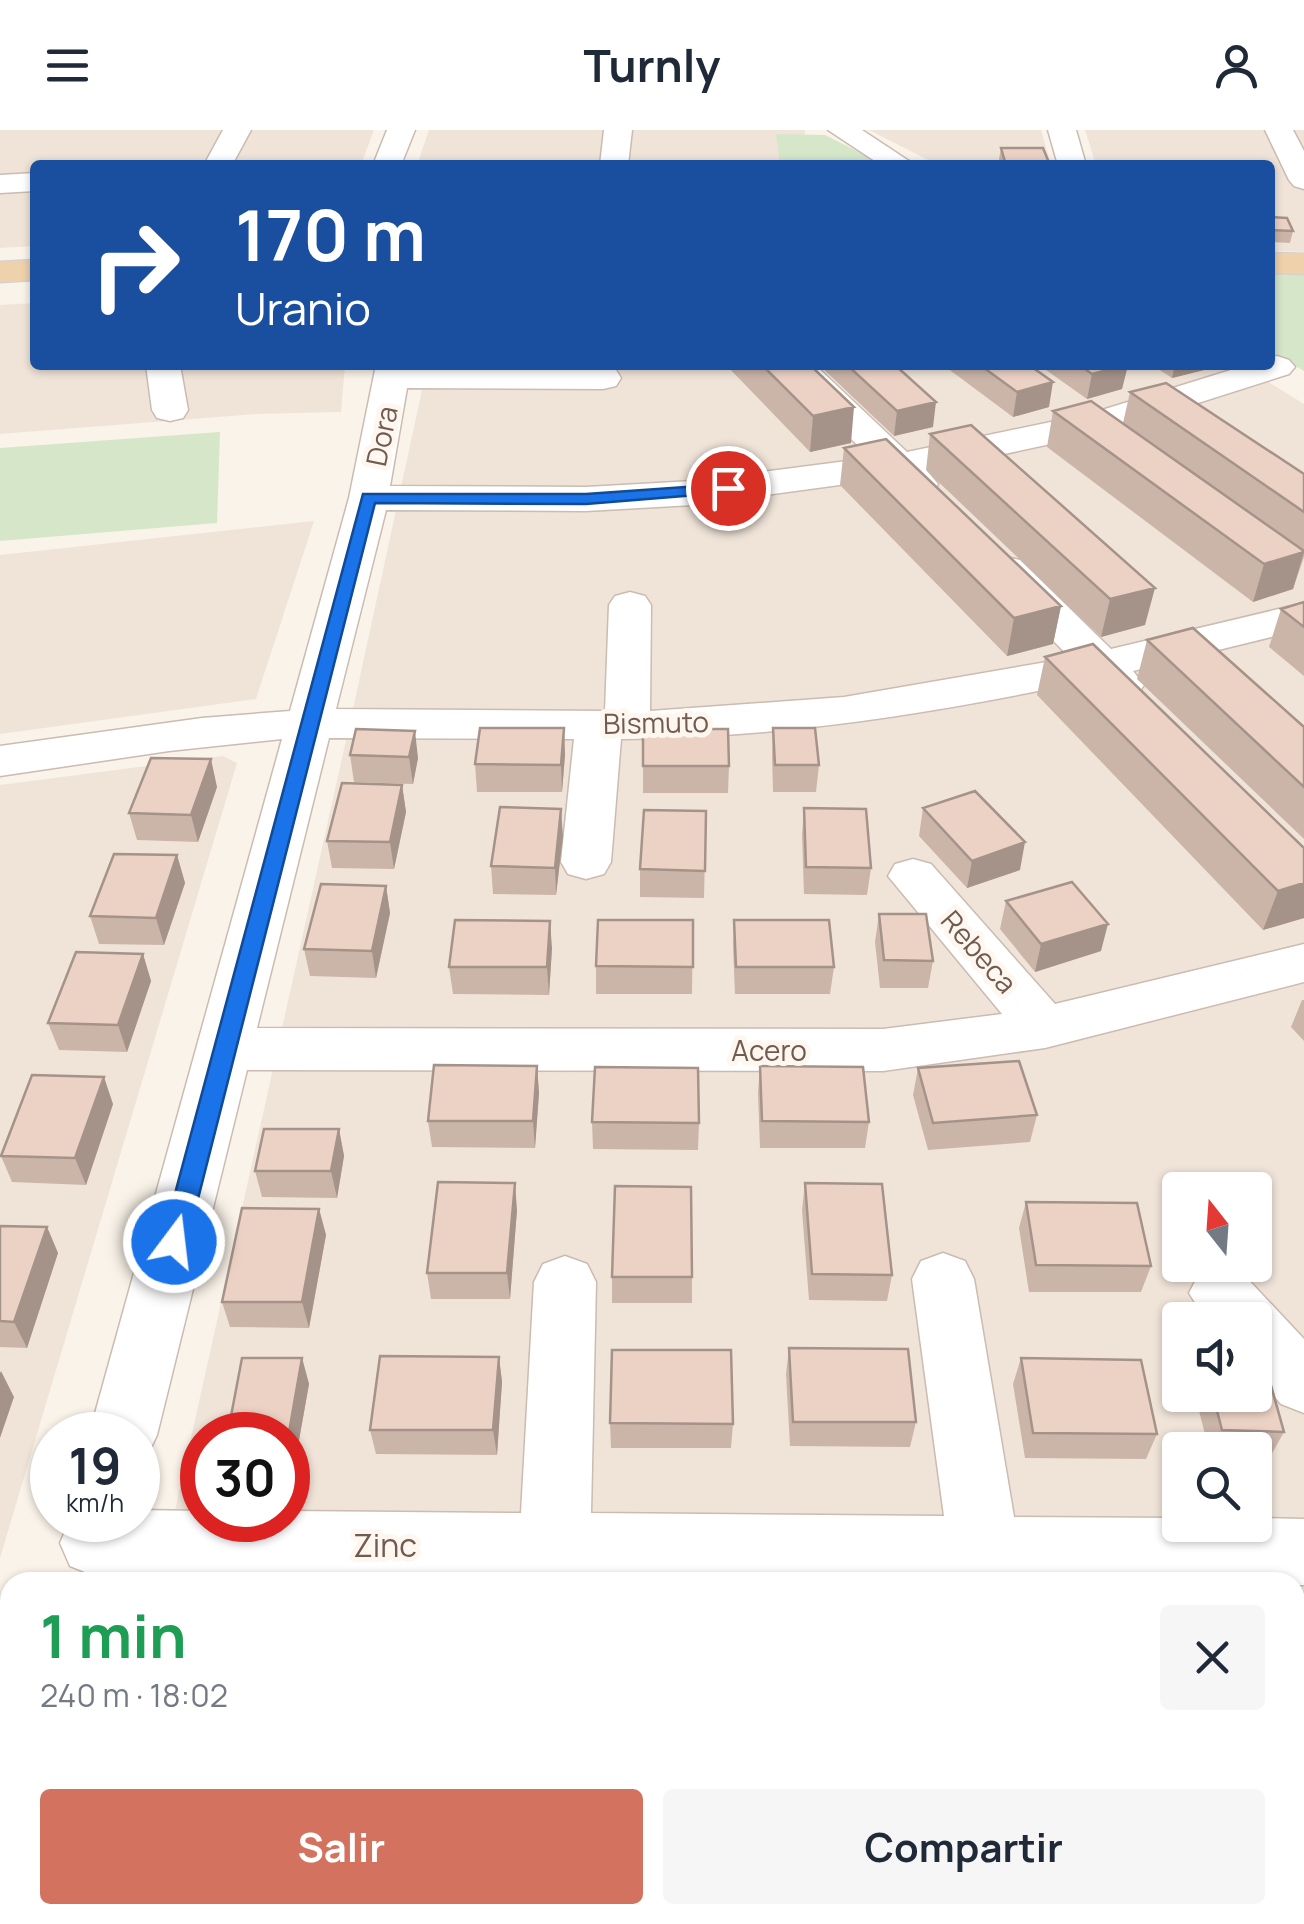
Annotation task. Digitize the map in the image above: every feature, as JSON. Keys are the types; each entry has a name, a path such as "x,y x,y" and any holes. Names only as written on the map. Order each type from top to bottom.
{"main road":[{"path":"1275,263 1304,264"},
{"path":"0,272 30,270"}],"street":[{"path":"221,160 237,130"},
{"path":"389,160 401,130"},
{"path":"615,160 618,130"},
{"path":"842,130 893,160"},
{"path":"1062,130 1071,160"},
{"path":"1278,130 1304,180"},
{"path":"0,184 30,182"},
{"path":"164,370 170,410"},
{"path":"800,370 1157,720"},
{"path":"393,371 603,378"},
{"name":"Dora","path":"129,1412 311,725 368,498 393,371"},
{"path":"368,498 586,499 693,493 900,466 1096,423 1284,371"},
{"path":"1066,400 1128,447"},
{"path":"586,862 613,724 630,605"},
{"name":"Bismuto","path":"0,761 222,731 311,725 613,724 776,718 856,709 1103,666 1304,616"},
{"name":"Rebeca","path":"913,876 1044,1028"},
{"name":"Acero","path":"225,1049 828,1051 952,1044 1044,1028 1304,963"},
{"path":"943,1280 984,1550"},
{"path":"554,1547 566,1282"},
{"path":"1272,1348 1304,1384"},
{"name":"Zinc","path":"93,1549 554,1547 1304,1552"}],"shaded area":[{"path":"0,130 374,130 363,160 30,160 30,246 0,248"},
{"path":"429,130 805,130 803,160 419,160"},
{"path":"869,130 1041,130 1050,160 928,160"},
{"path":"1085,130 1304,130 1304,252 1275,251 1275,160 1094,160"},
{"path":"30,303 30,370 345,370 341,412 256,414 0,434 0,305"},
{"path":"423,370 1249,370 1304,404 1304,1572 161,1572 180,1487 180,1542 310,1542 310,1412 197,1412 356,695 422,390"},
{"path":"314,521 256,699 0,734 0,555"},
{"path":"223,756 237,763 44,1412 30,1412 30,1457 0,1558 0,785"}],"green space":[{"path":"776,134 825,135 875,160 779,160"},
{"path":"1275,273 1304,274 1304,371 1275,354"},
{"path":"220,432 217,523 0,541 0,448"}],"building":[{"path":"1001,148 1043,148 1048,160 1005,160"},
{"path":"1275,217 1287,218 1293,231 1275,230"},
{"path":"767,370 815,370 854,407 813,416"},
{"path":"852,370 901,370 936,402 897,411"},
{"path":"987,370 1036,370 1053,382 1017,392"},
{"path":"1166,383 1304,474 1304,512 1130,392"},
{"path":"1091,401 1304,552 1264,564 1053,411"},
{"path":"971,425 1155,588 1110,599 930,434"},
{"path":"886,439 1061,606 1014,618 844,448"},
{"path":"1304,602 1304,627 1281,609"},
{"path":"1193,628 1304,727 1304,787 1147,640"},
{"path":"1093,644 1304,848 1304,883 1278,891 1045,657"},
{"path":"480,728 564,728 561,765 475,764"},
{"path":"773,728 815,728 819,765 775,765"},
{"path":"356,729 415,731 409,757 350,755"},
{"path":"643,729 728,729 729,766 643,766"},
{"path":"151,758 211,759 191,815 129,813"},
{"path":"342,783 402,785 390,842 327,841"},
{"path":"975,791 1025,842 972,861 923,808"},
{"path":"500,807 561,809 555,868 491,866"},
{"path":"804,808 866,809 871,868 806,867"},
{"path":"644,810 706,811 705,871 640,869"},
{"path":"114,854 177,855 156,918 90,916"},
{"path":"1072,882 1108,924 1041,944 1006,901"},
{"path":"321,884 386,886 372,951 304,949"},
{"path":"879,914 926,914 933,961 884,960"},
{"path":"455,920 550,921 547,967 449,967"},
{"path":"598,920 693,920 693,967 596,966"},
{"path":"734,920 829,920 834,967 736,967"},
{"path":"76,952 143,954 118,1025 48,1023"},
{"path":"1019,1061 1037,1115 933,1123 918,1068"},
{"path":"434,1065 537,1066 533,1121 428,1121"},
{"path":"760,1066 863,1067 869,1122 762,1121"},
{"path":"595,1067 698,1068 699,1123 592,1122"},
{"path":"32,1075 104,1077 75,1158 1,1156"},
{"path":"264,1129 339,1129 331,1171 255,1171"},
{"path":"438,1182 515,1183 507,1273 427,1273"},
{"path":"805,1183 882,1184 892,1275 812,1274"},
{"path":"615,1186 691,1187 692,1277 612,1277"},
{"path":"1026,1202 1137,1203 1151,1266 1036,1265"},
{"path":"242,1208 319,1209 302,1302 222,1302"},
{"path":"0,1226 47,1227 14,1322 0,1321"},
{"path":"789,1348 908,1349 916,1422 793,1422"},
{"path":"612,1350 731,1350 733,1424 610,1423"},
{"path":"380,1356 499,1357 493,1430 370,1430"},
{"path":"242,1358 302,1358 293,1412 232,1412"},
{"path":"1021,1358 1141,1360 1157,1434 1033,1433"},
{"path":"1272,1389 1284,1432 1222,1430 1217,1412 1272,1412"}],"route":[{"path":"174,1242 368,498 586,499 728,488"}]}
